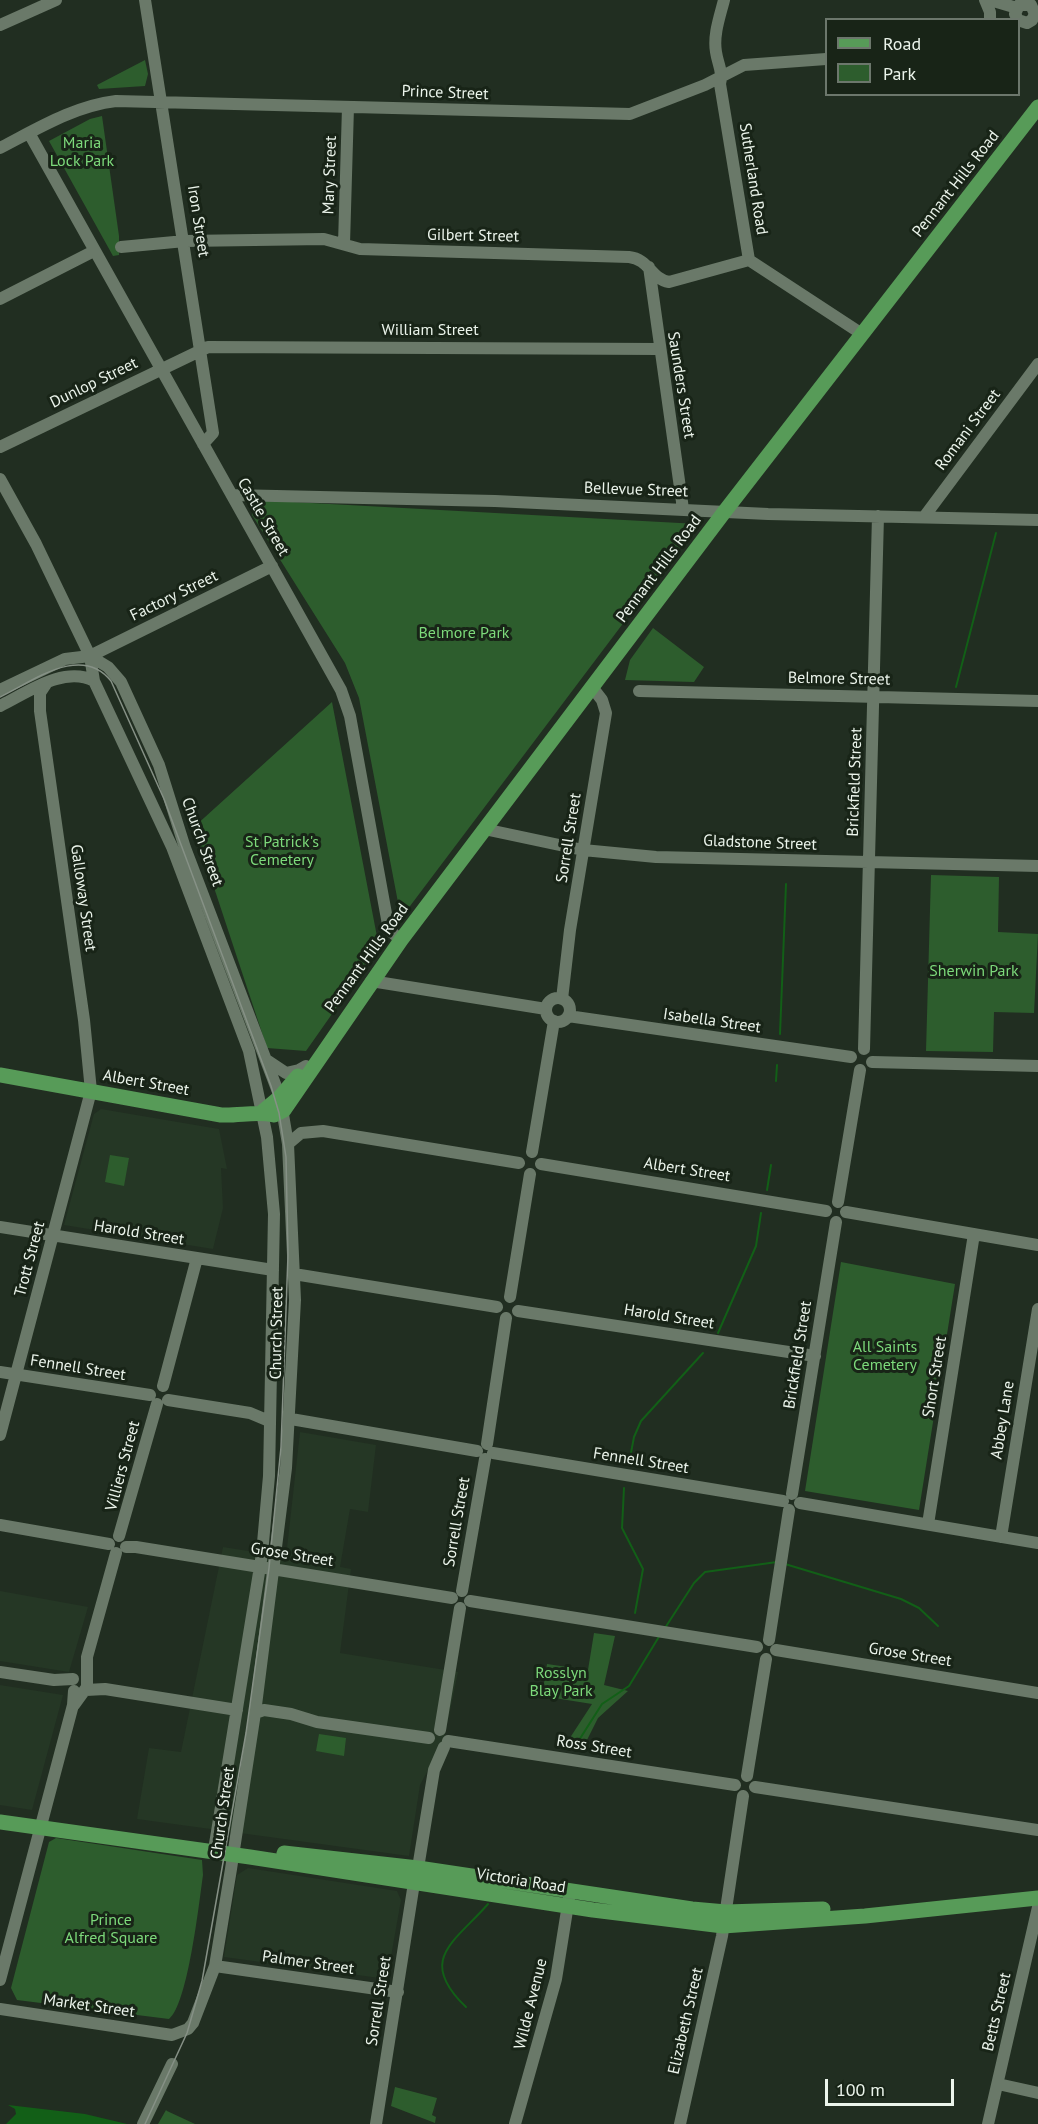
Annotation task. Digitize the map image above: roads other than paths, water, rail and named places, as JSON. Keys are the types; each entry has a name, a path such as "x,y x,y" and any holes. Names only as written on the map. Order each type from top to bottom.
{"main road":[{"name":"Pennant Hills Road","path":"262,1112 282,1103 313,1070 311,1062 484,829 725,511 1038,107"},
{"name":"Albert Street","path":"0,1075 221,1115 246,1116 262,1112"},
{"name":"Victoria Road","path":"0,1814 41,1824 724,1919 865,1916 1038,1898"},
{"name":"Victoria Road","path":"0,1822 41,1824 215,1844 234,1851"},
{"name":"Victoria Road","path":"724,1919 1038,1889"}],"street":[{"path":"0,25 56,0"},
{"name":"Iron Street","path":"145,0 185,241 213,433 203,444"},
{"name":"Sutherland Road","path":"724,0 716,46 722,77 720,84 749,261 862,334"},
{"path":"990,18 987,0 1022,10 1035,11 1036,19"},
{"path":"722,77 749,64 825,59"},
{"name":"Prince Street","path":"0,148 96,103 161,100 630,114 722,77"},
{"name":"Mary Street","path":"344,244 348,107"},
{"name":"Castle Street","path":"29,133 333,674 347,703 389,930 401,940"},
{"name":"Gilbert Street","path":"121,247 185,241 324,239 360,249 629,257 641,259 660,280 669,282 749,261"},
{"path":"0,299 94,251"},
{"name":"Saunders Street","path":"649,266 683,509"},
{"name":"William Street","path":"201,348 243,346 659,349"},
{"name":"Dunlop Street","path":"0,447 201,348"},
{"name":"Romani Street","path":"924,517 1038,364"},
{"name":"Church Street","path":"0,478 36,544 90,657 94,681 168,839 249,1051 267,1137 274,1214 269,1476 260,1567 215,1844"},
{"name":"Bellevue Street","path":"232,495 1038,520"},
{"name":"Brickfield Street","path":"864,1049 878,516"},
{"name":"Factory Street","path":"0,690 65,659 90,657 272,566"},
{"name":"Church Street","path":"90,657 108,667 121,682 159,765 185,848 282,1103 288,1144 294,1274 291,1419 274,1569 255,1713 214,1966 191,2027 174,2036"},
{"name":"Factory Street","path":"76,675 90,657"},
{"path":"0,706 66,676 76,675 94,681"},
{"name":"Galloway Street","path":"46,684 40,693 40,711 91,1091"},
{"name":"Sorrell Street","path":"562,999 583,850 606,714 602,700 592,687"},
{"name":"Belmore Street","path":"639,691 1038,701"},
{"path":"20,697 29,699 40,711"},
{"name":"Gladstone Street","path":"484,829 583,850 656,857 1038,866"},
{"path":"371,981 546,1009"},
{"path":"553,999 562,999 569,1006 568,1016 563,1021 554,1021 547,1015 546,1009 553,999"},
{"name":"Isabella Street","path":"568,1016 851,1057"},
{"path":"532,1152 554,1021"},
{"path":"858,1049 864,1049 870,1053 872,1062 867,1068 860,1070 854,1066 851,1057 858,1049"},
{"path":"265,1058 283,1072 294,1072 311,1062"},
{"path":"872,1062 1038,1066"},
{"path":"838,1202 860,1070"},
{"name":"Trott Street","path":"0,1435 91,1091"},
{"path":"288,1144 301,1133 331,1132 519,1163"},
{"path":"532,1152 539,1156 541,1164 538,1170 530,1174 522,1170 519,1163 524,1153 532,1152"},
{"name":"Albert Street","path":"541,1164 826,1210"},
{"path":"510,1297 530,1174"},
{"path":"832,1202 838,1202 843,1204 846,1212 842,1220 836,1222 827,1217 826,1210 832,1202"},
{"path":"846,1212 1038,1245"},
{"name":"Brickfield Street","path":"747,1776 770,1649 781,1563 836,1222"},
{"name":"Harold Street","path":"0,1227 273,1270"},
{"name":"Short Street","path":"928,1524 974,1234"},
{"path":"158,1400 154,1387 163,1386 197,1258"},
{"path":"294,1274 497,1307"},
{"path":"510,1297 517,1302 518,1311 514,1316 506,1318 499,1314 497,1307 501,1300 510,1297"},
{"name":"Abbey Lane","path":"1001,1537 1038,1309"},
{"name":"Harold Street","path":"518,1311 815,1356"},
{"name":"Sorrell Street","path":"376,2124 438,1743 432,1732 440,1730 506,1318"},
{"name":"Fennell Street","path":"0,1372 158,1400 238,1410 259,1415 269,1421"},
{"name":"Villiers Street","path":"79,1685 158,1400"},
{"name":"Fennell Street","path":"291,1419 1038,1543"},
{"name":"Grose Street","path":"0,1525 757,1647 762,1641 770,1649 1038,1693"},
{"path":"0,1672 237,1710"},
{"path":"0,1980 79,1685"},
{"name":"Ross Street","path":"255,1713 264,1710 291,1714 302,1719 438,1743 735,1785"},
{"path":"747,1776 754,1781 755,1787 751,1794 743,1796 737,1792 735,1785 738,1779 747,1776"},
{"path":"755,1787 1038,1830"},
{"path":"724,1919 743,1796"},
{"name":"Wilde Avenue","path":"515,2124 554,1987 569,1898"},
{"name":"Betts Street","path":"988,2124 1038,1907"},
{"name":"Elizabeth Street","path":"680,2124 724,1919"},
{"name":"Palmer Street","path":"214,1966 398,1992"},
{"name":"Market Street","path":"0,2009 174,2036"},
{"path":"143,2124 172,2064"},
{"path":"998,2084 1038,2093"}],"waterway":[{"path":"956,687 996,533"},
{"path":"780,1034 786,884"},
{"path":"776,1081 777,1065"},
{"path":"767,1190 771,1165"},
{"path":"718,1333 756,1246 761,1213"},
{"path":"630,1458 634,1437 641,1421 703,1353"},
{"path":"624,1488 622,1528 643,1569 635,1613"},
{"path":"665,1628 694,1583 705,1572 777,1562"},
{"path":"785,1564 901,1599 919,1608 938,1626"},
{"path":"574,1748 602,1704 629,1686 660,1635"},
{"path":"466,2007 451,1990 444,1976 442,1963 453,1941 488,1904"}],"tram line":[{"path":"0,697 41,675 71,665 86,665 99,670 111,681 164,799 271,1086 279,1113 286,1157 288,1255 281,1447 269,1568 246,1733 202,1981 187,2033 145,2124"}],"park label":[{"name":"Maria Lock Park","path":"82,152"},
{"name":"Belmore Park","path":"464,633"},
{"name":"St Patrick's Cemetery","path":"282,851"},
{"name":"Sherwin Park","path":"974,971"},
{"name":"All Saints Cemetery","path":"885,1356"},
{"name":"Rosslyn Blay Park","path":"561,1682"},
{"name":"Prince Alfred Square","path":"111,1929"}]}
